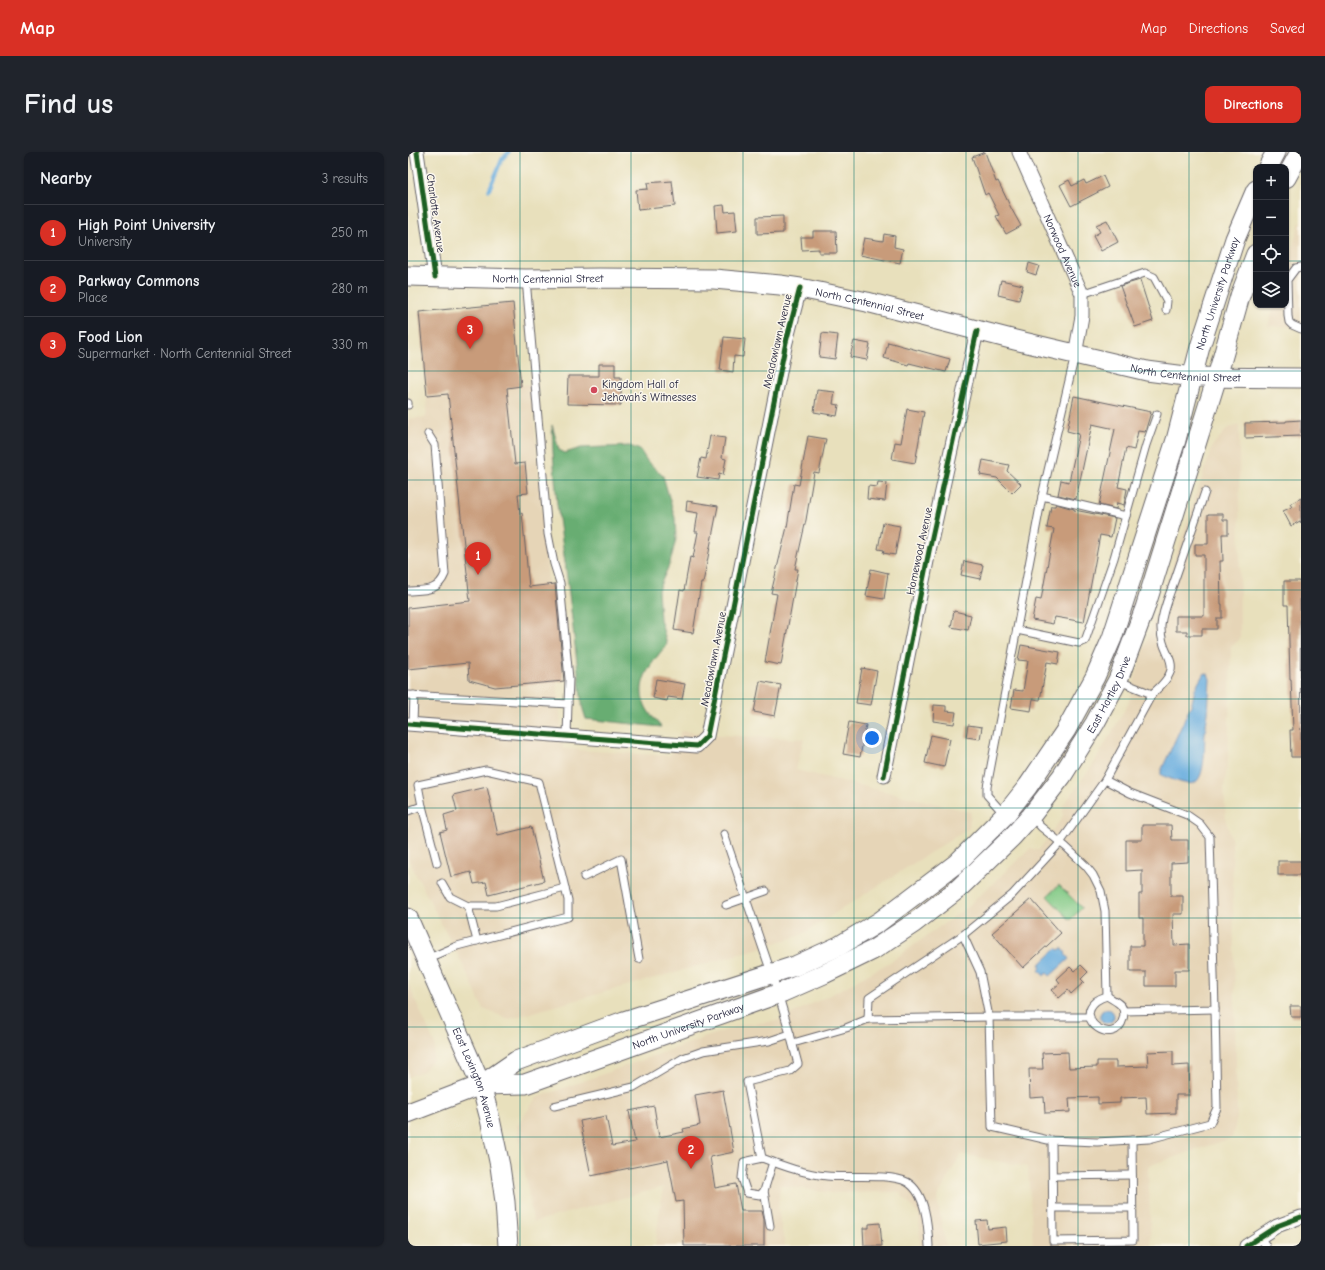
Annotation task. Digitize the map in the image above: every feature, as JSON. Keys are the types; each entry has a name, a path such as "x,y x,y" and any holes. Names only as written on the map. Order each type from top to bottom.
{"main road":[{"path":"1270,164 1276,152"},
{"path":"1289,172 1300,152"},
{"name":"North University Parkway","path":"1193,377 1200,347 1235,238 1253,197"},
{"name":"North University Parkway","path":"1217,377 1240,296 1253,262"},
{"name":"North Centennial Street","path":"408,276 526,279 714,279 780,285 867,302 977,331 1147,371 1193,377 1301,378"},
{"name":"East Hartley Drive","path":"879,922 957,863 1005,815 1028,786 1066,730 1100,667 1112,638 1176,440 1193,377"},
{"name":"East Hartley Drive","path":"887,941 914,923 958,889 1012,836 1031,816 1062,776 1095,723 1118,680 1144,608 1217,377"},
{"path":"1031,816 1028,807 1029,801 1038,790 1087,714 1100,667"},
{"path":"966,881 976,858 1007,827 1008,820 1005,815"},
{"name":"East Lexington Avenue","path":"408,918 481,1085 500,1166 508,1246"},
{"name":"North University Parkway","path":"408,1113 481,1085 516,1061 624,1021 795,966 839,946 879,922"},
{"name":"North University Parkway","path":"481,1085 525,1084 778,993 824,974 873,950 887,941"}],"street":[{"name":"Charlotte Avenue","path":"417,152 435,277"},
{"name":"Norwood Avenue","path":"1019,152 1082,294 1082,316 1075,355"},
{"name":"Meadowlawn Avenue","path":"411,724 697,746 707,736 786,342 800,288"},
{"name":"Homewood Avenue","path":"884,776 929,551 977,331"},
{"path":"1246,1246 1263,1241 1276,1226 1301,1217"}],"lane":[{"path":"1301,267 1296,268 1287,280 1289,322 1292,326 1301,329"},
{"path":"1082,294 1145,273 1154,277 1167,301 1166,310"},
{"path":"526,279 548,534 554,564 560,583 569,679 567,736"},
{"path":"1005,815 987,796 987,787 1042,496 1075,355"},
{"path":"1017,630 1079,643 1086,641 1114,558 1156,414"},
{"path":"408,591 429,590 438,585 445,574 435,446 428,434"},
{"path":"868,1019 869,998 963,935 1012,895 1060,843 1105,780 1152,694 1163,684 1172,668 1171,659 1162,639 1161,626 1166,605 1205,492"},
{"path":"1042,496 1126,516"},
{"path":"1118,680 1152,694"},
{"path":"411,724 411,695 568,704"},
{"path":"426,960 457,946 568,917 568,900 539,782 486,770 418,785 437,863"},
{"path":"963,935 980,972 989,1017 992,1127 1052,1140 1097,1142 1148,1138 1210,1123 1217,1108 1210,837 1200,824 1187,815 1130,793 1105,780"},
{"path":"408,811 422,806"},
{"path":"1031,816 1041,827 1086,866 1093,875 1101,891 1104,912 1107,996"},
{"path":"724,834 778,993 798,1064 790,1071 747,1082 762,1158"},
{"path":"584,877 621,859 639,959"},
{"path":"442,883 450,898 468,906 496,906 565,888"},
{"path":"726,905 766,891"},
{"path":"468,906 477,941"},
{"path":"1107,996 1118,1001 1124,1011 1124,1017 1115,1030 1099,1030 1094,1026 1090,1017 1092,1005 1096,1001 1107,996"},
{"path":"1124,1011 1215,1009"},
{"path":"793,1043 846,1028 868,1019 1090,1017"},
{"path":"554,1106 634,1087 683,1058 703,1051 769,1041 790,1034"},
{"path":"1052,1140 1053,1240 1133,1240 1132,1140"},
{"path":"773,1162 764,1190 760,1195 747,1193 742,1178 744,1162 762,1158 793,1169 827,1176 890,1177 906,1182 918,1192 925,1211 929,1246"},
{"path":"1053,1176 1132,1175"},
{"path":"764,1190 770,1226"},
{"path":"1053,1208 1132,1208"}],"shaded area":[{"path":"1301,219 1301,327 1268,326 1273,308 1289,308 1289,257"},
{"path":"531,384 563,749 670,756 681,731 717,735 804,739 796,770 971,812 969,828 801,935 740,954 509,1019 483,1009 468,975 408,859 408,419 426,417 427,396"},
{"path":"1239,425 1240,639 1231,647 1228,762 1224,788 1226,821 1232,842 1237,1118 1232,1138 1148,1166 1151,1246 1033,1246 1028,1167 961,1154 937,1198 946,1246 920,1246 919,1215 899,1192 830,1193 780,1185 778,1210 785,1246 655,1246 663,1187 533,1222 517,1126 536,1098 740,1025 777,1021 838,991 892,961 967,907 1030,849 1039,850 1063,816 1063,806 1094,763 1128,704 1139,664 1213,445 1228,428"},
{"path":"408,983 435,1045 433,1059 424,1071 408,1077"}],"green space":[{"path":"552,425 559,450 565,453 581,448 630,446 640,450 647,461 663,476 675,518 676,539 670,563 658,590 660,619 667,644 651,664 642,688 642,696 646,708 661,727 586,719 582,706 557,504"},
{"path":"1059,885 1082,908 1070,920 1047,896"}],"water":[{"path":"1204,673 1208,674 1210,679 1204,753 1201,775 1198,780 1191,784 1161,775 1161,771 1192,703 1195,689"},
{"path":"1057,948 1059,950 1062,948 1069,959 1050,976 1047,973 1044,976 1039,970 1041,968 1039,965"},
{"path":"1104,1009 1110,1009 1114,1013 1114,1019 1110,1023 1104,1023 1100,1019 1100,1013"}],"building":[{"path":"985,152 996,182 998,181 1021,226 1006,234 996,216 999,215 988,193 985,195 972,157"},
{"path":"1103,176 1108,187 1071,206 1060,185 1069,180 1072,186 1084,180 1086,184"},
{"path":"672,181 675,206 638,210 636,190 648,189 647,183"},
{"path":"724,205 725,212 735,211 737,231 717,233 715,206"},
{"path":"783,216 783,233 757,234 757,217"},
{"path":"1107,220 1118,242 1101,251 1093,236 1100,232 1096,225"},
{"path":"813,231 836,231 837,253 819,253 819,249 802,250 801,237 813,237"},
{"path":"884,234 895,236 894,247 903,249 900,263 860,255 864,238 883,241"},
{"path":"1029,263 1039,266 1036,275 1027,272"},
{"path":"1001,280 1023,285 1019,300 998,295"},
{"path":"1140,280 1153,321 1135,327 1120,286"},
{"path":"513,303 521,386 507,388 515,464 525,463 528,493 518,494 520,514 522,513 529,587 555,584 564,681 495,687 469,680 468,663 408,669 408,608 470,601 448,394 427,396 419,312"},
{"path":"822,333 838,335 835,359 819,357"},
{"path":"724,337 745,339 743,357 734,356 733,372 720,370"},
{"path":"854,341 870,344 867,360 850,357"},
{"path":"888,342 950,359 946,372 909,363 908,365 884,358"},
{"name":"Kingdom Hall of Jehovah’s Witnesses","path":"599,364 615,364 615,377 621,377 621,405 567,404 568,376 599,376"},
{"path":"817,390 835,392 833,404 839,405 837,416 814,412"},
{"path":"1074,396 1151,412 1145,432 1138,431 1134,450 1126,448 1118,487 1127,489 1124,505 1117,503 1116,509 1099,505 1115,429 1092,424 1076,499 1058,495 1061,480 1069,482 1079,434 1067,431"},
{"path":"907,409 924,412 915,463 892,459 895,442 901,443"},
{"path":"1301,420 1301,436 1245,438 1245,423"},
{"path":"710,436 725,438 722,458 726,459 723,475 719,474 718,480 697,477 701,458 706,459"},
{"path":"808,436 826,439 819,473 814,472 806,520 795,569 798,569 781,665 765,662 777,594 771,593 787,527 794,484 799,485"},
{"path":"983,460 1009,465 1007,471 1021,484 1012,493 997,478 980,475"},
{"path":"878,482 887,483 885,501 867,499 868,486 877,487"},
{"path":"1301,498 1301,523 1300,521 1291,526 1283,511 1292,507 1290,504"},
{"path":"687,501 718,506 703,583 701,583 693,633 674,630 680,590 684,591 690,557 693,558 698,532 695,532 698,513 686,511"},
{"path":"1056,504 1074,510 1115,518 1111,537 1100,535 1084,622 1055,617 1053,624 1032,620 1036,599 1041,600 1054,529 1047,528 1051,506 1055,506"},
{"path":"1208,514 1223,514 1223,520 1228,520 1228,534 1222,534 1223,561 1220,561 1222,618 1217,618 1217,629 1202,629 1202,635 1187,635 1187,631 1176,631 1176,616 1204,616 1204,555 1195,555 1195,544 1208,544"},
{"path":"883,523 900,526 895,555 883,553 884,550 878,549"},
{"path":"964,561 983,565 980,579 961,575"},
{"path":"871,569 888,573 884,599 866,596"},
{"path":"1284,581 1300,581 1301,757 1291,757 1290,730 1293,730 1291,679 1288,605 1284,605"},
{"path":"954,611 971,615 968,630 951,627"},
{"path":"1021,645 1060,652 1058,664 1047,662 1040,700 1033,699 1031,711 1011,708 1014,690 1023,691 1028,661 1018,660"},
{"path":"862,668 877,671 871,705 856,703"},
{"path":"656,679 685,684 682,699 668,697 667,701 653,698"},
{"path":"760,681 781,685 775,716 754,712"},
{"path":"934,705 946,706 946,711 956,712 954,724 933,721"},
{"path":"849,722 866,725 860,757 843,754"},
{"path":"968,725 982,727 980,739 966,737"},
{"path":"931,735 950,739 944,767 925,763"},
{"path":"487,787 498,835 531,827 544,881 489,895 486,882 474,884 471,872 451,877 440,832 447,830 444,815 457,811 453,795"},
{"path":"1142,825 1171,825 1172,840 1188,840 1188,862 1171,863 1171,896 1183,896 1183,914 1173,914 1174,945 1189,944 1189,970 1175,970 1175,986 1146,986 1146,972 1130,972 1130,946 1143,946 1143,918 1139,918 1139,894 1142,894 1142,870 1126,871 1126,840 1142,840"},
{"path":"1278,861 1301,861 1301,875 1278,875"},
{"path":"1031,899 1061,933 1023,968 992,933"},
{"path":"1081,965 1088,972 1081,979 1084,982 1071,994 1068,990 1059,998 1052,990 1060,983 1057,979 1070,967 1074,971"},
{"path":"1290,1006 1301,1006 1301,1017 1291,1017"},
{"path":"1173,1051 1173,1066 1189,1065 1190,1095 1176,1095 1176,1113 1147,1114 1146,1097 1120,1098 1120,1103 1098,1104 1098,1097 1069,1098 1070,1112 1045,1113 1044,1097 1030,1098 1029,1069 1043,1069 1042,1053 1068,1052 1069,1068 1097,1067 1097,1061 1116,1061 1116,1067 1148,1066 1147,1052"},
{"path":"723,1090 734,1152 710,1157 715,1188 736,1184 741,1211 762,1211 764,1219 764,1246 684,1246 683,1201 676,1202 668,1160 591,1176 580,1121 606,1116 612,1146 635,1142 629,1111 654,1106 659,1137 684,1132 683,1129 700,1125 695,1095"},
{"path":"987,1220 988,1229 1006,1227 1007,1241 978,1244 976,1221"},
{"path":"880,1223 882,1246 864,1246 863,1228 869,1228 869,1224"}],"waterway":[{"path":"489,190 502,159 509,152"}],"cycle path":[{"path":"417,152 435,277"},
{"path":"408,724 697,746 707,736 786,342 800,288"},
{"path":"884,776 929,551 977,331"},
{"path":"1246,1246 1277,1226 1301,1217"}],"place":[{"name":"Food Lion","path":"470,349"},
{"name":"Kingdom Hall of Jehovah’s Witnesses","path":"594,390"},
{"name":"High Point University","path":"478,575"},
{"name":"Parkway Commons","path":"691,1169"}]}
